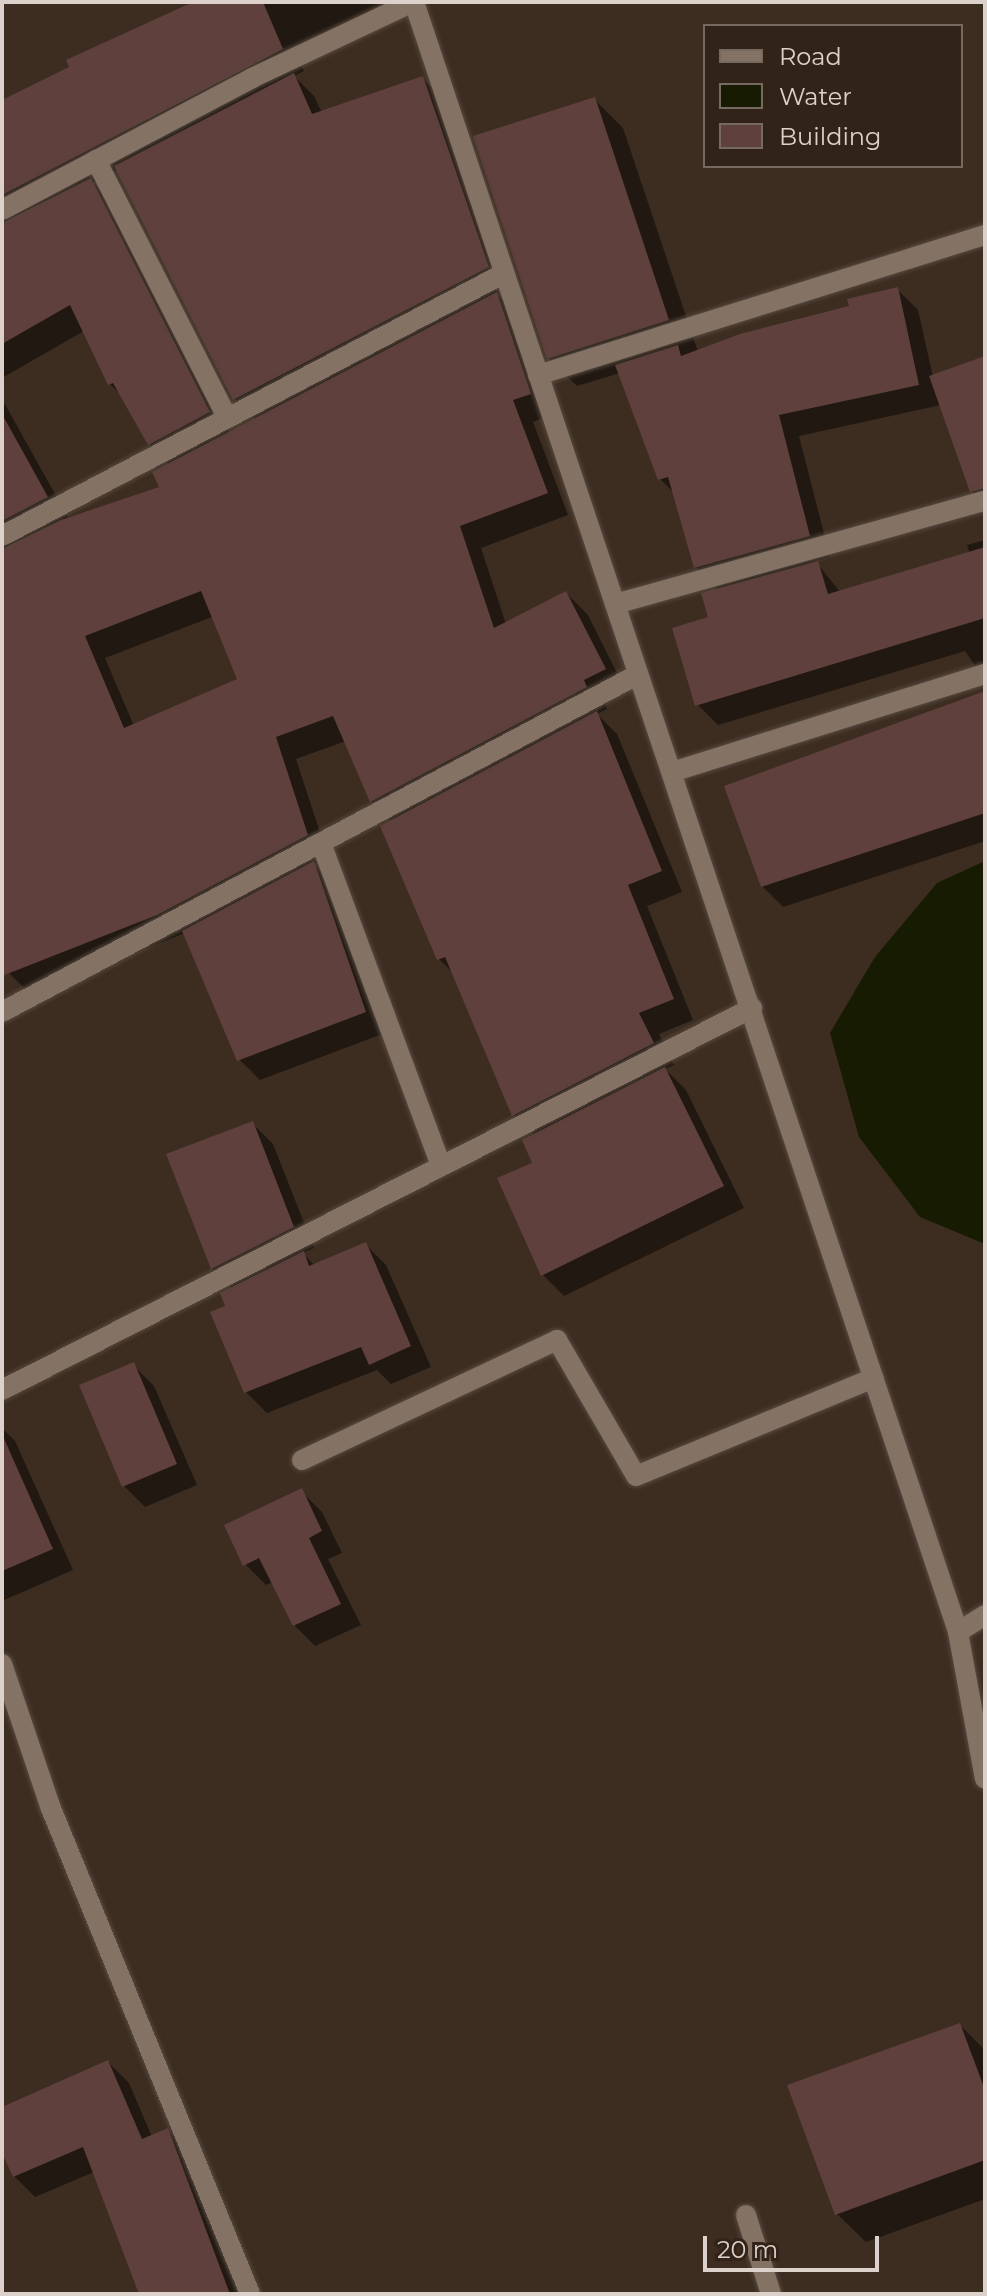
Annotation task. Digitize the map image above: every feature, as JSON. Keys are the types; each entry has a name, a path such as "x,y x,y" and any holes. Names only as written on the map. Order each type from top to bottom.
{"street":[{"path":"2,210 414,2 958,1632 985,1779"},
{"path":"96,160 226,415"},
{"path":"538,375 985,235"},
{"path":"2,536 226,415 503,274"},
{"path":"615,604 985,501"},
{"path":"672,772 985,674"},
{"path":"2,1012 637,675"},
{"path":"321,843 441,1165"},
{"path":"2,1390 752,1008"},
{"path":"302,1460 557,1340 636,1476 874,1378"},
{"path":"958,1632 985,1615"},
{"path":"2,1664 50,1806 250,2294"},
{"path":"746,2215 771,2294"}],"water":[{"path":"985,861 985,1244 920,1217 859,1137 830,1033 875,957 937,883"}],"building":[{"path":"193,2 263,2 283,49 2,195 2,100 69,67 66,60"},
{"path":"294,73 312,114 423,76 489,267 233,400 114,166"},
{"path":"595,97 669,320 547,359 473,136"},
{"path":"91,178 210,412 148,445 113,383 108,385 70,305 2,344 2,223"},
{"path":"898,287 919,385 779,415 810,536 694,568 668,477 658,480 615,365 678,345 681,356 740,334 849,306 847,299"},
{"path":"497,292 531,394 513,400 548,493 460,526 494,628 566,591 606,669 584,680 587,687 370,802 333,716 276,737 308,835 157,915 2,976 2,549 61,520 159,487 152,472","holes":["201,591 237,679 124,728 85,636"]},
{"path":"985,356 985,488 970,492 929,376"},
{"path":"2,414 48,497 2,521"},
{"path":"985,547 985,618 695,706 672,628 708,617 701,593 818,561 828,594"},
{"path":"985,691 985,813 761,887 724,786"},
{"path":"597,711 662,871 628,885 674,999 639,1013 654,1043 512,1116 445,957 437,960 380,826"},
{"path":"314,861 366,1012 237,1061 182,931"},
{"path":"665,1067 724,1186 541,1276 497,1178 532,1163 522,1140"},
{"path":"253,1121 294,1227 211,1269 166,1154"},
{"path":"366,1242 411,1346 369,1365 361,1347 244,1393 210,1312 225,1306 220,1293 304,1251 309,1266"},
{"path":"134,1362 177,1464 122,1487 79,1385"},
{"path":"2,1434 53,1549 2,1571"},
{"path":"302,1488 322,1531 309,1538 341,1604 293,1626 259,1558 243,1566 224,1525"},
{"path":"960,2023 985,2090 985,2160 835,2215 787,2085"},
{"path":"108,2060 142,2139 168,2128 230,2294 139,2294 83,2147 13,2177 2,2153 2,2107"}]}
